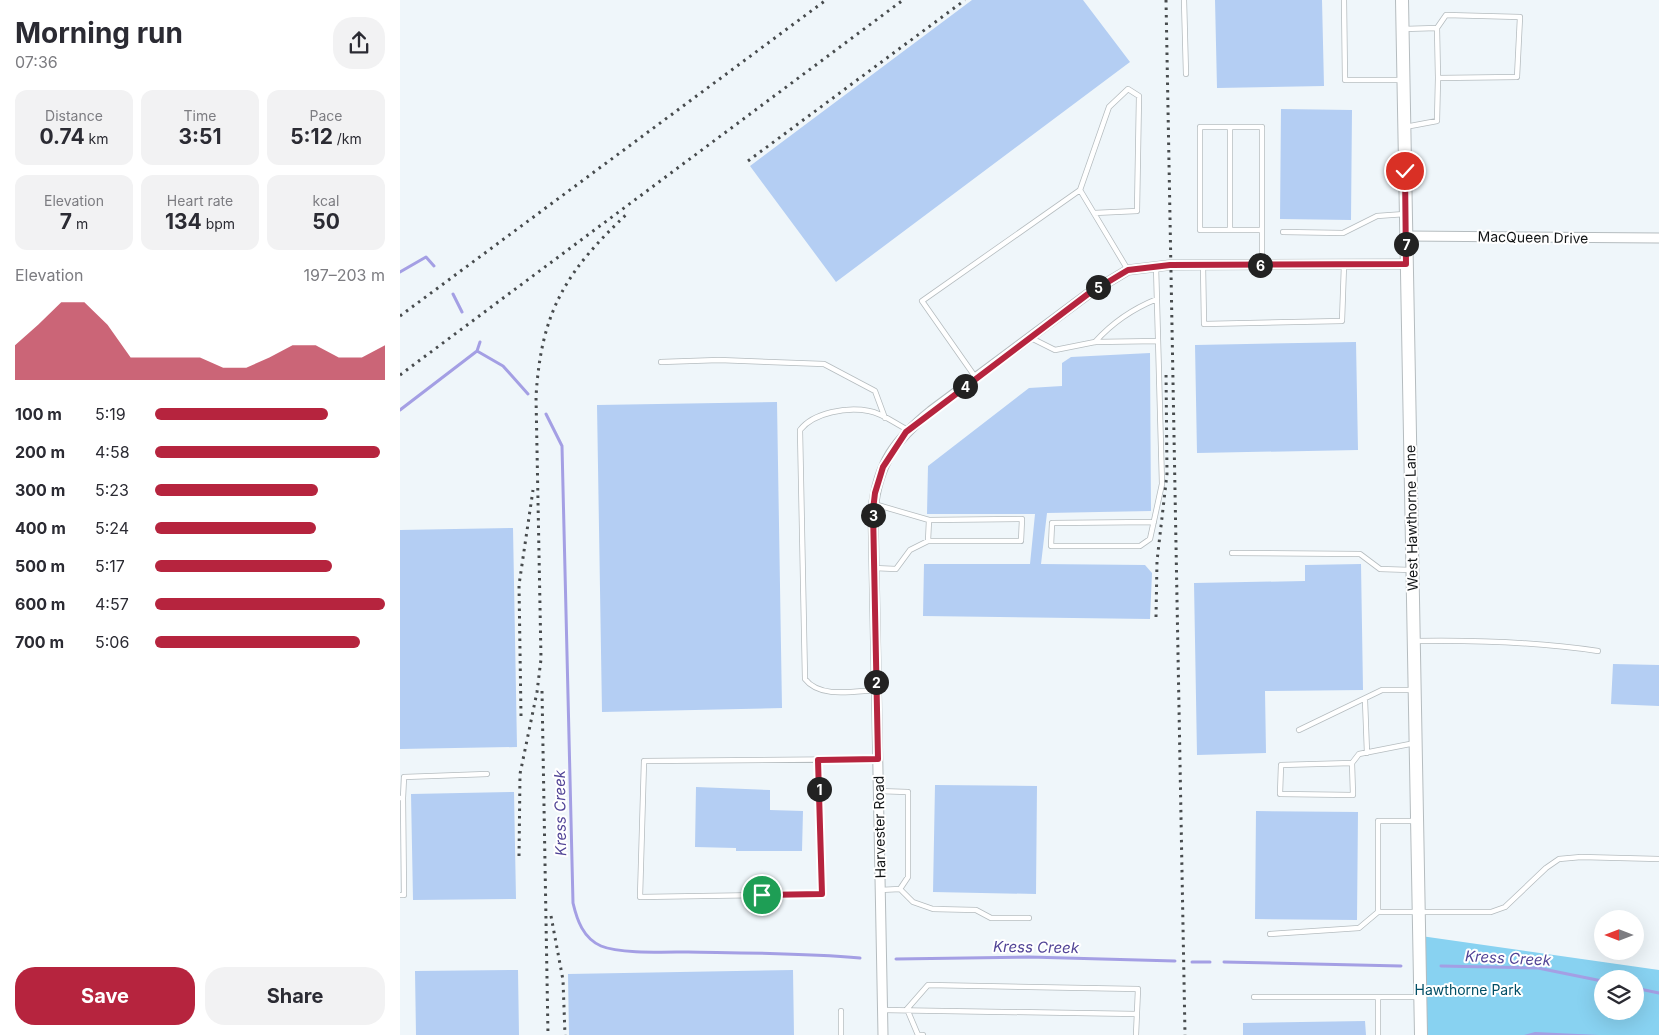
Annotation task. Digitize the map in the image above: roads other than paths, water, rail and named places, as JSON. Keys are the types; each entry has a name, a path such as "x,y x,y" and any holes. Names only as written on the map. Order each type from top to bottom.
{"street":[{"name":"West Hawthorne Lane","path":"1402,0 1421,1035"},
{"name":"MacQueen Drive","path":"1406,236 1659,238"},
{"name":"Harvester Road","path":"883,1035 874,504 883,467 908,430 1088,294 1128,270 1156,266 1406,264"}],"lane":[{"path":"1184,0 1186,74"},
{"path":"1344,0 1345,80 1404,80"},
{"path":"1404,128 1437,120 1437,28 1446,15 1520,17 1517,77 1438,78"},
{"path":"1403,29 1437,28"},
{"path":"976,378 922,301 1080,190 1109,107 1128,89 1139,96 1137,212 1094,213"},
{"path":"1262,230 1200,230 1200,127 1262,127 1262,230 1262,265"},
{"path":"1230,127 1230,230"},
{"path":"1080,190 1128,270"},
{"path":"1284,232 1343,233 1376,216 1406,214"},
{"path":"1203,265 1204,324 1342,321 1344,264"},
{"path":"1154,522 1052,523 1051,546 1140,546 1150,539 1154,522 1162,484 1156,266"},
{"path":"1095,342 1108,327 1139,306 1157,299"},
{"path":"1031,338 1055,350 1066,350 1095,342 1158,341"},
{"path":"661,362 719,360 824,364 875,391 885,418"},
{"path":"876,690 821,691 810,686 805,679 800,430 806,423 834,412 871,411 908,430"},
{"path":"874,504 929,520 1022,519 1021,541 928,541 910,550 896,569 874,568"},
{"path":"928,541 929,520"},
{"path":"1232,553 1360,554 1380,569 1412,570"},
{"path":"1414,641 1542,644 1598,651"},
{"path":"1299,730 1382,690 1415,690"},
{"path":"1364,700 1367,753"},
{"path":"1352,763 1281,765 1280,794 1353,796 1352,763 1359,754 1416,743"},
{"path":"818,760 822,894 640,897 644,761 878,759"},
{"path":"400,895 404,895 402,798 404,777 487,774"},
{"path":"878,791 908,792 908,877 900,889"},
{"path":"1378,912 1378,821 1417,821"},
{"path":"1270,934 1359,928 1378,912 1491,912 1505,907 1546,868 1559,859 1581,857 1659,859"},
{"path":"880,890 900,889 914,902 933,909 976,910 991,918 1029,918"},
{"path":"907,1009 928,985 1138,988 1136,1035"},
{"path":"1254,997 1421,997"},
{"path":"1378,997 1378,1035"},
{"path":"907,1009 918,1035 923,1035"},
{"path":"882,1010 1137,1014"},
{"path":"841,1011 841,1035"}],"waterway":[{"name":"Kress Creek","path":"400,272 426,257 434,266"},
{"name":"Kress Creek","path":"453,294 462,312"},
{"name":"Kress Creek","path":"477,351 480,342"},
{"name":"Kress Creek","path":"477,351 503,366 528,394"},
{"path":"400,410 477,351"},
{"name":"Kress Creek","path":"546,414 562,446 573,903 582,928 595,943 609,949 643,952 796,954 860,958"},
{"name":"Kress Creek","path":"896,959 1029,957 1175,961"},
{"name":"Kress Creek","path":"1192,962 1210,962"},
{"name":"Kress Creek","path":"1224,962 1401,966"},
{"name":"Kress Creek","path":"1441,966 1538,968 1594,979"},
{"name":"Kress Creek","path":"1644,990 1659,993"}],"railway":[{"path":"400,316 826,0"},
{"path":"400,375 903,0"},
{"path":"748,161 965,0"},
{"path":"1166,0 1185,1035"},
{"path":"519,856 520,774 537,692 541,659 536,397 539,366 551,316 561,294 589,253 629,212"},
{"path":"1156,617 1157,561 1167,474 1166,370"},
{"path":"521,716 519,585 533,490"},
{"path":"542,691 548,1035"},
{"path":"551,916 563,980 565,1035"}],"park label":[{"name":"Hawthorne Park","path":"1468,989"}]}
